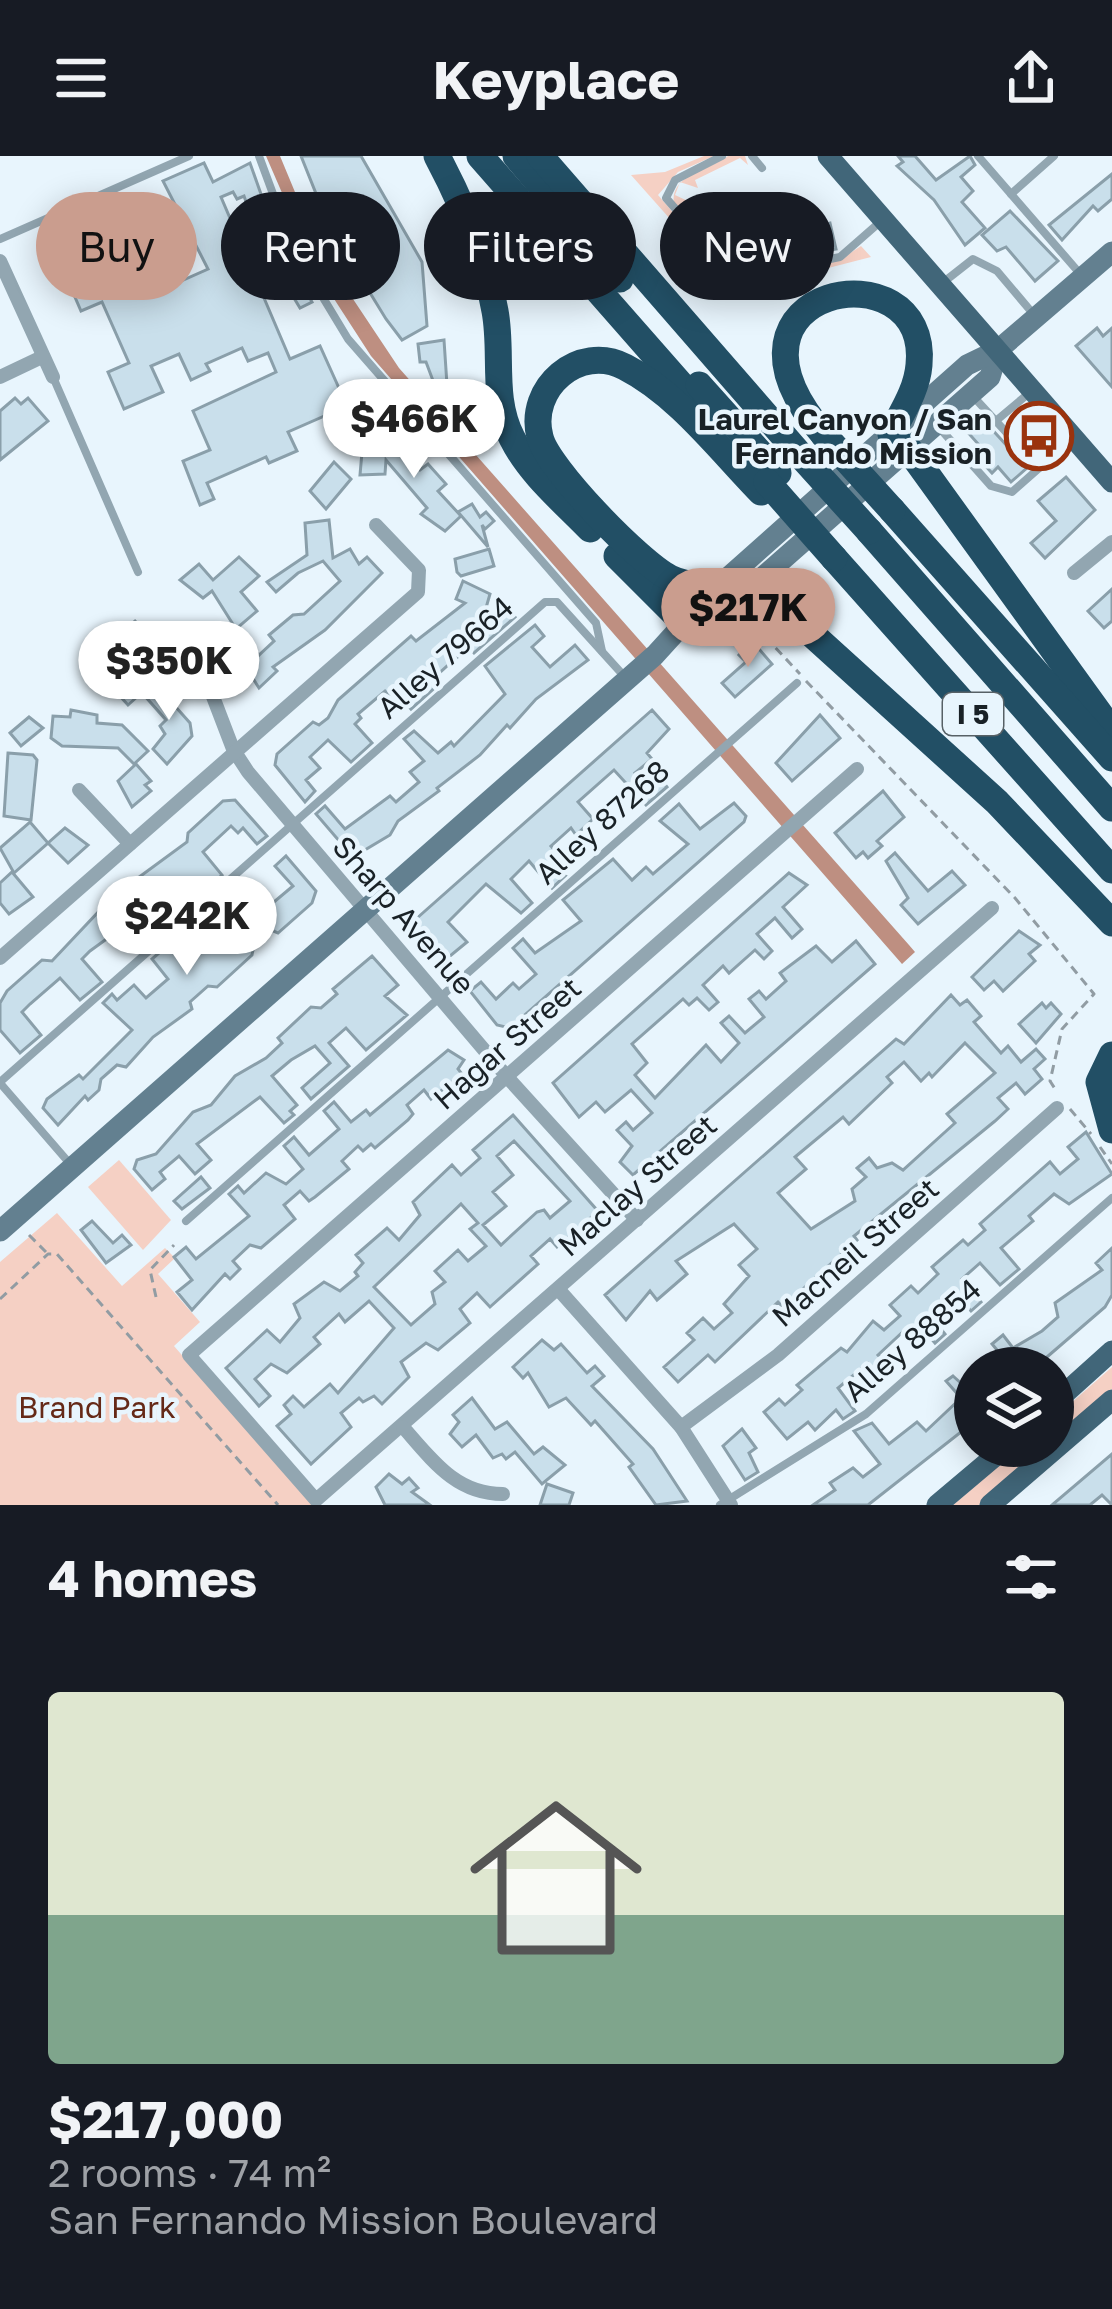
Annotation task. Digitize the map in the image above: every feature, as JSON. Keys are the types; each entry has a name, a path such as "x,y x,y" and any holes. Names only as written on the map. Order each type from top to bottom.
{"highway":[{"path":"437,156 478,244 496,314 502,413 512,439 538,476 686,624"},
{"name":"I 5","path":"480,156 777,476 1112,870"},
{"path":"499,156 777,476"},
{"path":"516,156 665,329 701,343"},
{"name":"I 5","path":"540,156 701,343 777,476 869,531 1112,808"},
{"path":"1112,731 899,440 917,376 916,337 893,304 871,294 848,292 824,297 804,310 785,347 788,386 824,435 1112,758"},
{"path":"716,589 666,576 555,466 540,439 542,396 559,375 581,363 606,361 628,368 777,476"},
{"path":"839,553 1112,848"},
{"path":"743,600 773,599 982,788 1112,923"},
{"path":"1112,1055 1099,1082 1112,1130"}],"main road":[{"path":"828,156 1112,482"},
{"path":"686,624 743,600 973,360 998,350 1112,252"},
{"path":"0,1232 640,667 716,589 899,440 935,423 970,394 990,376 998,350"},
{"path":"1074,1385 1112,1351"},
{"path":"989,1505 1112,1400"},
{"path":"937,1505 982,1467"}],"street":[{"path":"0,261 53,377"},
{"path":"0,377 42,357"},
{"path":"2,953 418,592 419,570 376,525"},
{"path":"1074,574 1112,542"},
{"name":"Sharp Avenue","path":"189,634 233,749 290,826 637,1220"},
{"name":"Hagar Street","path":"318,1503 190,1355 857,770"},
{"path":"80,790 130,844"},
{"name":"Maclay Street","path":"318,1503 992,908"},
{"name":"Macneil Street","path":"681,1427 778,1354 1065,1110"},
{"path":"559,1290 681,1427 726,1503"},
{"path":"403,1427 445,1474 475,1491 503,1494"}],"lane":[{"path":"0,238 189,156"},
{"path":"259,156 293,248 347,339 596,623 602,651"},
{"path":"722,156 675,180 666,197 736,278 840,257 883,219"},
{"path":"752,156 762,168"},
{"path":"978,156 1083,277"},
{"path":"1011,194 1054,156"},
{"path":"940,285 973,259 998,271 1036,317"},
{"path":"53,377 138,572"},
{"path":"997,420 1033,391"},
{"path":"970,394 1039,468"},
{"path":"935,423 991,486 1012,492 1073,438"},
{"name":"Alley 79664","path":"290,826 545,602 557,602 602,651 640,667"},
{"name":"Alley 87268","path":"186,1221 797,683"},
{"path":"72,1166 0,1082 290,826"},
{"name":"Alley 88854","path":"726,1503 866,1414 1112,1198"}],"path":[{"path":"743,600 872,752 1015,898 1094,994 1062,1029 1050,1081 1065,1110"},
{"path":"29,1234 48,1254"},
{"path":"156,1297 150,1270 174,1245"},
{"path":"0,1299 48,1254 57,1254 278,1505"}],"green space":[{"path":"714,156 678,172 658,195 660,208 631,175 665,172"},
{"path":"728,156 745,156 748,165 740,158 695,180 698,188 681,182"},
{"path":"861,246 871,257 834,267 834,262"},
{"path":"119,1160 171,1220 143,1250 88,1187"},
{"name":"Brand Park","path":"57,1213 122,1286 165,1248 175,1258 158,1274 200,1322 174,1346 313,1505 0,1505 0,1262"},
{"path":"1112,1367 1112,1389 1074,1422 1074,1400"},
{"path":"997,1467 1023,1467 979,1505 953,1505"}],"shaded area":[{"path":"266,156 280,156 295,192 282,192"},
{"path":"335,300 354,300 399,368 915,952 902,964 371,356"}],"building":[{"path":"301,156 361,156 382,192 315,192"},
{"path":"898,156 915,156 936,180 970,156 975,165 961,177 973,191 962,202 985,228 965,245 934,200 897,166 903,162"},
{"path":"204,163 213,182 250,163 260,192 221,192 221,300 265,300 290,359 320,346 347,406 288,432 297,451 269,463 266,457 207,483 214,499 200,505 183,461 210,450 193,411 276,372 268,353 248,361 242,348 206,364 210,371 191,380 179,354 151,366 163,392 124,409 108,372 129,363 102,302 81,311 76,300 197,300 197,274 208,269 197,247 197,192 169,192 163,181"},
{"path":"1112,174 1112,199 1098,211 1093,206 1062,240 1049,225"},
{"path":"1010,211 1058,261 1035,281 1006,247 997,251 982,235"},
{"path":"400,224 422,262 427,326 402,340 374,300 400,300"},
{"path":"1097,328 1103,336 1112,328 1112,387 1076,346"},
{"path":"444,340 447,385 435,386 426,362 420,362 418,344"},
{"path":"15,398 21,404 28,398 48,421 0,460 0,411"},
{"path":"978,414 1027,468 1011,482 998,467 992,473 981,461 988,455 963,427"},
{"path":"403,432 414,437 407,455 420,470 428,464 446,484 438,491 461,516 445,531 421,514 427,508 386,460 385,474 360,475 362,452 393,454"},
{"path":"334,462 351,479 326,509 310,491"},
{"path":"1066,477 1095,510 1045,558 1031,543 1056,521 1038,501"},
{"path":"472,504 480,517 486,512 494,521 485,529 482,525 488,547 458,512"},
{"path":"329,520 333,558 350,549 359,564 367,557 382,573 325,630 273,667 277,671 259,688 238,655 249,644 259,655 274,641 269,635 293,615 304,614 340,581 323,561 298,573 276,592 267,582 307,555 305,523"},
{"path":"489,549 494,566 461,576 457,572 455,559"},
{"path":"239,557 259,576 241,592 257,611 236,629 212,591 203,598 180,580 199,564 213,580"},
{"path":"463,581 490,594 477,639 509,610 515,617 474,653 470,649 456,658 435,677 440,683 411,709 399,695 393,700 385,691 358,714 361,718 355,724 372,743 351,762 328,740 310,757 320,768 306,780 315,791 305,802 275,765 277,754 313,722 319,725 328,718 338,700 411,636 416,641 465,603 456,599"},
{"path":"1112,589 1112,621 1104,628 1088,611"},
{"path":"135,621 148,636 149,651 130,669 147,688 128,705 119,695 128,687 114,671 122,664 106,646"},
{"path":"535,625 544,636 532,647 550,667 575,645 588,660 536,699 480,755 398,821 390,835 353,857 316,814 325,806 345,829 390,796 396,802 419,782 410,772 424,761 404,739 414,731 438,753 451,742 454,746 505,694 485,666"},
{"path":"753,642 772,664 735,697 722,683 746,662 739,655"},
{"path":"157,683 180,700 174,705 190,723 192,736 167,764 153,749 165,734 160,726 166,720 144,695"},
{"path":"71,710 97,715 97,723 122,725 148,751 134,764 118,748 62,746 51,738 53,716 70,717"},
{"path":"652,710 669,729 647,753 652,759 635,773 649,789 661,779 667,787 646,805 614,770 578,802 593,819 576,835 571,828 551,846 569,866 560,874 565,876 552,888 529,861 511,879 532,903 521,913 486,884 448,922 467,942 444,961 414,926 416,919"},
{"path":"820,715 840,738 792,781 776,763"},
{"path":"29,717 43,728 21,746 10,733"},
{"path":"8,753 33,755 37,760 31,820 4,816"},
{"path":"136,764 151,781 145,785 151,791 132,807 118,781"},
{"path":"883,791 904,817 877,841 882,846 868,858 863,852 856,858 835,833"},
{"path":"235,800 267,836 257,844 243,828 238,833 231,826 203,852 222,875 182,911 166,892 146,910 162,928 141,947 123,927 90,951 82,959 102,982 80,1000 60,978 22,1012 41,1035 20,1053 0,1030 0,1003 7,991 42,960 52,961 103,907 112,909 128,894 127,886 187,842 188,833 223,801"},
{"path":"734,803 746,816 744,822 510,1028 497,1025 470,991 481,982 496,999 513,983 519,989 536,974 513,948 523,939 535,953 581,921 563,900 613,859 632,880 646,867 653,874 688,844 660,821 679,804 700,829"},
{"path":"30,822 48,843 14,873 0,848"},
{"path":"65,828 88,845 68,863 48,843"},
{"path":"895,853 928,891 952,871 965,885 918,924 901,905 908,898 886,861"},
{"path":"286,856 316,891 312,903 278,933 271,930 254,945 252,955 217,987 208,986 190,1002 192,1009 153,1037 126,1067 117,1065 101,1079 99,1090 88,1100 85,1096 58,1125 43,1108 47,1099 79,1075 83,1079 132,1030 103,1003 112,994 117,1000 134,985 146,998 168,979 152,959 233,888 243,900 229,912 243,928 293,886 275,866"},
{"path":"12,872 33,897 9,914 0,903 0,883"},
{"path":"789,873 807,885 783,907 802,929 792,938 775,918 757,934 772,951 764,959 755,950 729,973 723,966 703,985 718,1002 709,1010 697,998 689,1005 683,999 632,1044 647,1063 635,1075 655,1098 706,1045 721,1062 739,1043 721,1023 729,1016 745,1033 764,1017 749,999 759,991 766,999 786,981 780,973 816,946 832,962 856,941 875,964 633,1175 620,1162 632,1146 617,1130 626,1122 633,1130 652,1113 631,1090 605,1112 596,1102 579,1117 553,1083"},
{"path":"1019,931 1040,945 1029,954 1035,961 1003,991 994,981 984,990 972,977"},
{"path":"372,956 398,985 385,996 407,1015 366,1050 346,1028 329,1043 349,1066 311,1099 302,1088 330,1063 315,1046 291,1060 272,1076 297,1105 290,1111 294,1115 284,1123 260,1097 197,1144 211,1160 195,1174 179,1156 160,1172 165,1179 152,1190 134,1169 137,1160 156,1154 193,1112 211,1105 235,1076 266,1058 282,1043 278,1038 311,1007 321,1008 337,994 333,989"},
{"path":"951,995 960,1005 967,1000 981,1016 974,1022 1001,1053 1008,1046 1021,1062 1036,1049 1045,1059 1034,1069 1042,1079 1025,1094 1016,1083 998,1098 1008,1109 995,1121 854,1236 857,1240 783,1307 778,1302 715,1362 708,1355 678,1382 664,1367 694,1340 687,1333 703,1318 714,1329 732,1313 724,1304 749,1276 739,1265 757,1249 734,1224 676,1261 687,1274 657,1300 650,1291 626,1320 605,1295 896,1039 904,1044","holes":["965,1043 995,1073 947,1114 955,1123 903,1170 892,1163 877,1168 869,1158 857,1168 866,1177 852,1189 855,1201 811,1229 778,1193 806,1169 795,1157 843,1117 849,1124 892,1083 887,1077 904,1062 921,1081 929,1073 932,1077"]},
{"path":"1042,1003 1046,1008 1051,1003 1061,1014 1036,1043 1019,1024"},
{"path":"448,1050 464,1060 458,1069 462,1074 431,1099 424,1090 407,1105 413,1114 408,1120 375,1148 371,1144 363,1151 358,1146 342,1161 349,1169 315,1197 309,1201 300,1191 284,1205 295,1219 261,1248 250,1245 233,1261 240,1269 230,1279 225,1274 192,1310 177,1292 192,1280 174,1257 186,1247 196,1259 249,1216 229,1194 238,1186 244,1193 266,1173 286,1184 303,1169 284,1146 294,1137 309,1155 339,1129 324,1111 334,1102 351,1122 366,1110 370,1115"},
{"path":"513,1115 597,1210 557,1247 550,1239 531,1256 538,1264 490,1307 477,1293 460,1309 470,1323 438,1350 426,1343 401,1362 409,1377 382,1404 374,1396 363,1402 359,1398 341,1413 351,1427 311,1464 277,1426 291,1414 284,1405 293,1396 304,1407 330,1384 338,1393 394,1328 369,1301 345,1322 339,1314 314,1337 320,1344 287,1373 271,1364 255,1379 270,1396 259,1406 226,1368 267,1330 280,1342 300,1318 294,1304 324,1282 340,1291 358,1276 355,1272 363,1263 356,1255 387,1228 399,1240 420,1215 413,1202 452,1165 461,1175 480,1158 473,1150","holes":["514,1141 570,1201 550,1218 544,1210 537,1212 501,1245 483,1225 506,1206 493,1192 513,1175 497,1156","461,1204 478,1223 470,1229 486,1246 468,1261 458,1250 435,1271 445,1282 432,1292 435,1304 411,1325 374,1287"]},
{"path":"1086,1132 1112,1174 1069,1204 1054,1194 1029,1216 1033,1221 1001,1248 1019,1269 1000,1285 980,1263 962,1279 981,1302 971,1311 957,1296 933,1319 945,1334 935,1343 929,1336 920,1344 907,1328 878,1355 888,1366 878,1375 868,1363 838,1388 855,1411 843,1419 836,1410 815,1430 808,1422 787,1439 764,1412 779,1399 785,1405 802,1390 797,1385 841,1348 847,1352 873,1321 884,1330 900,1316 890,1305 911,1286 918,1293 938,1274 932,1267 963,1240 968,1245 985,1230 980,1224 1050,1162 1060,1174 1078,1159 1068,1147"},
{"path":"201,1177 210,1188 182,1209 174,1201"},
{"path":"92,1221 113,1243 122,1235 131,1245 106,1263 81,1230"},
{"path":"1112,1248 1112,1295 1105,1307 1059,1347 1015,1347 1058,1317 1055,1303 1102,1270 1096,1263"},
{"path":"1003,1335 1012,1347 992,1344"},
{"path":"542,1340 554,1350 561,1344 587,1373 595,1366 604,1376 592,1386 653,1449 687,1501 656,1505 629,1467 633,1464 595,1421 591,1425 566,1398 549,1407 528,1373 523,1378 513,1367"},
{"path":"472,1398 495,1429 507,1422 534,1454 543,1447 565,1465 542,1484 515,1452 506,1459 502,1454 493,1458 476,1435 462,1447 450,1434 459,1422 453,1415"},
{"path":"954,1405 954,1437 868,1505 813,1505 835,1490 830,1483 853,1468 863,1477 880,1464 854,1431 872,1423 889,1444 917,1422 926,1431"},
{"path":"742,1429 756,1448 749,1453 758,1472 745,1480 723,1446"},
{"path":"1112,1454 1112,1505 1102,1495 1090,1505 1052,1505"},
{"path":"389,1474 402,1484 409,1478 418,1488 412,1492 430,1505 385,1505 376,1487"},
{"path":"547,1484 573,1493 569,1505 540,1505"}],"place":[{"name":"Laurel Canyon / San Fernando Mission","path":"1039,436"}]}
